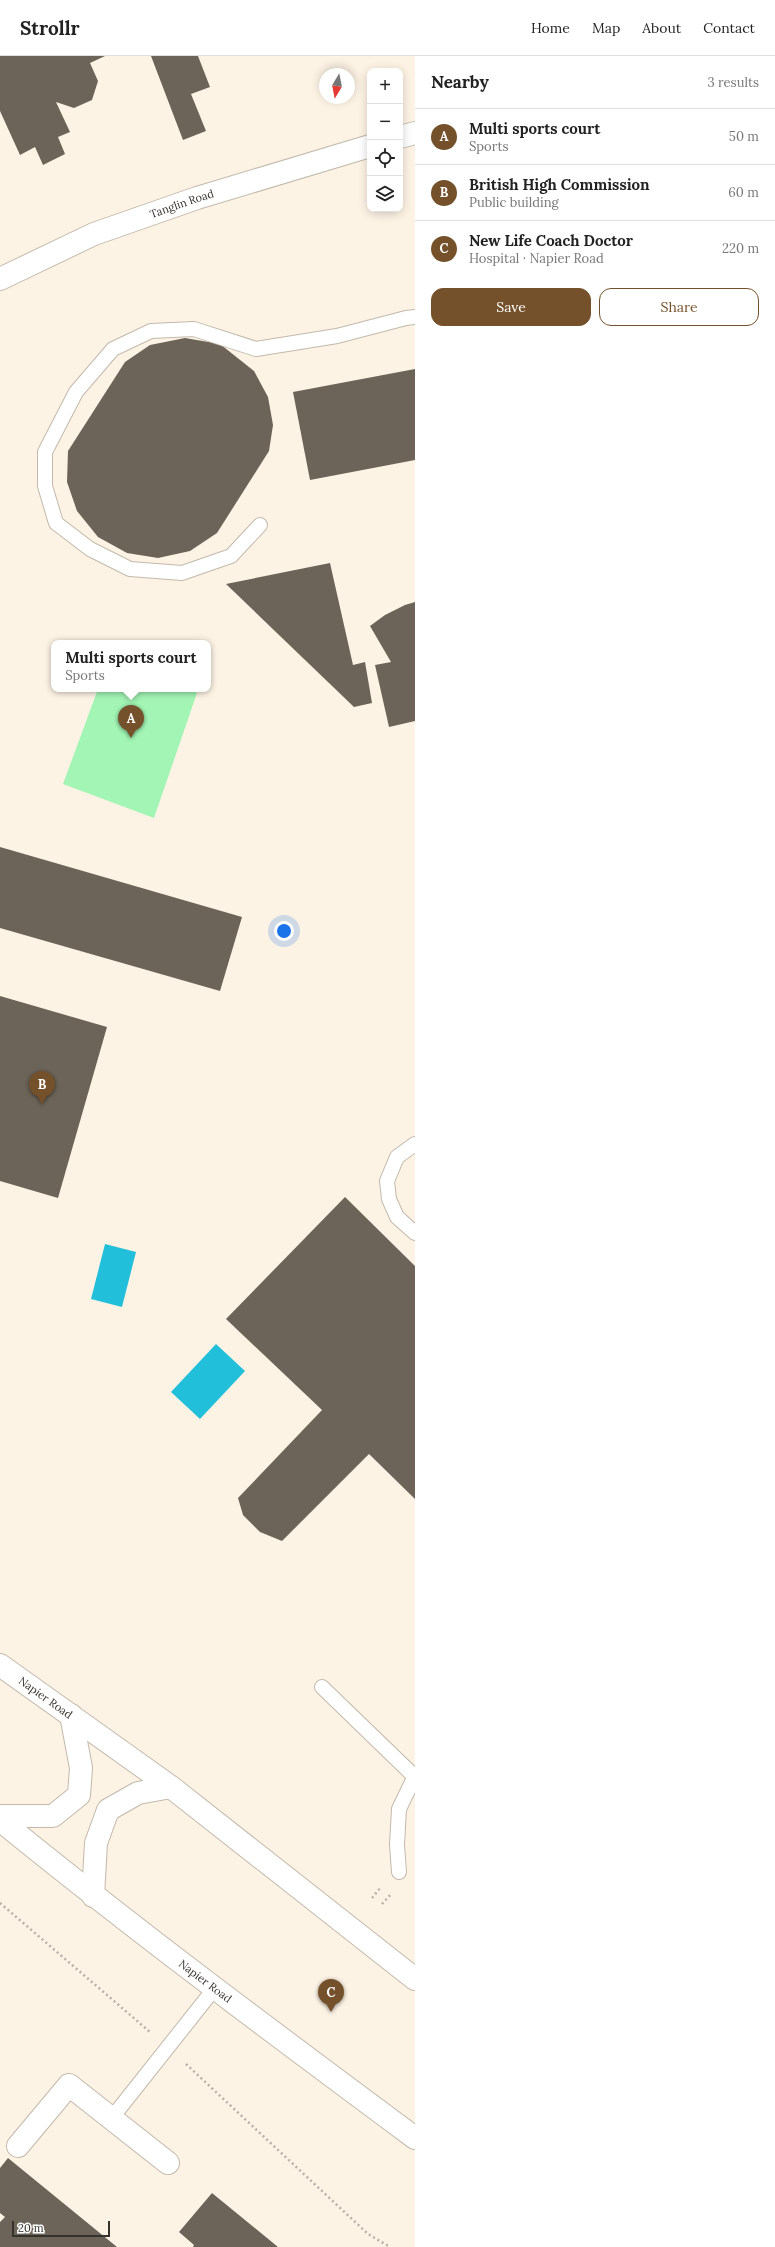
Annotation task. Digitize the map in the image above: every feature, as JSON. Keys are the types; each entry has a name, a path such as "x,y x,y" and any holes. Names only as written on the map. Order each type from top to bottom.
{"main road":[{"name":"Tanglin Road","path":"0,279 94,234 197,198 367,147"},
{"name":"Napier Road","path":"0,1665 171,1787 415,1979"},
{"path":"0,1816 53,1816 78,1795 81,1768 71,1715"},
{"path":"93,1896 96,1843 108,1810 138,1793 171,1787"},
{"name":"Napier Road","path":"0,1820 93,1896 214,1989 415,2138"},
{"path":"18,2146 70,2085 168,2163"}],"lane":[{"path":"260,525 231,556 182,573 130,569 90,549 56,523 45,486 44,452 76,392 113,349 151,331 194,329 256,349 337,336 415,317"},
{"path":"415,1144 397,1157 387,1181 389,1199 397,1217 415,1233"},
{"path":"322,1688 415,1777"},
{"path":"399,1872 397,1845 399,1809 412,1782 415,1781"},
{"path":"111,2119 214,1989"}],"path":[{"path":"0,1903 168,2048 368,2234 390,2247"}],"green space":[{"path":"97,692 197,693 154,818 63,784"}],"water":[{"path":"105,1244 136,1252 122,1307 91,1299"},
{"path":"216,1344 245,1371 200,1419 171,1392"}],"building":[{"path":"0,56 105,56 90,63 98,81 92,100 74,108 56,102 70,132 58,137 65,154 43,165 35,147 20,155 0,111"},
{"path":"151,56 198,56 210,87 191,94 206,131 183,140"},
{"path":"185,338 220,344 254,371 268,397 273,425 269,451 217,533 190,551 158,558 127,553 98,537 77,511 67,482 68,451 125,362 150,345"},
{"path":"415,369 415,460 310,480 293,392"},
{"path":"330,563 353,665 365,662 372,703 354,707 226,584"},
{"path":"415,602 415,721 389,727 375,665 391,662 370,626 385,615 405,605"},
{"path":"0,847 242,917 220,991 0,928"},
{"path":"0,996 107,1027 58,1198 0,1181"},
{"path":"345,1197 415,1266 415,1499 369,1454 282,1541 260,1532 243,1515 238,1498 322,1410 226,1319"},
{"path":"8,2158 117,2247 0,2247 0,2222 5,2217 0,2213 0,2168"},
{"path":"212,2193 278,2247 193,2247 194,2245 179,2232"}],"place":[{"name":"Multi sports court","path":"131,738"},
{"name":"British High Commission","path":"42,1104"},
{"name":"New Life Coach Doctor","path":"331,2012"}]}
